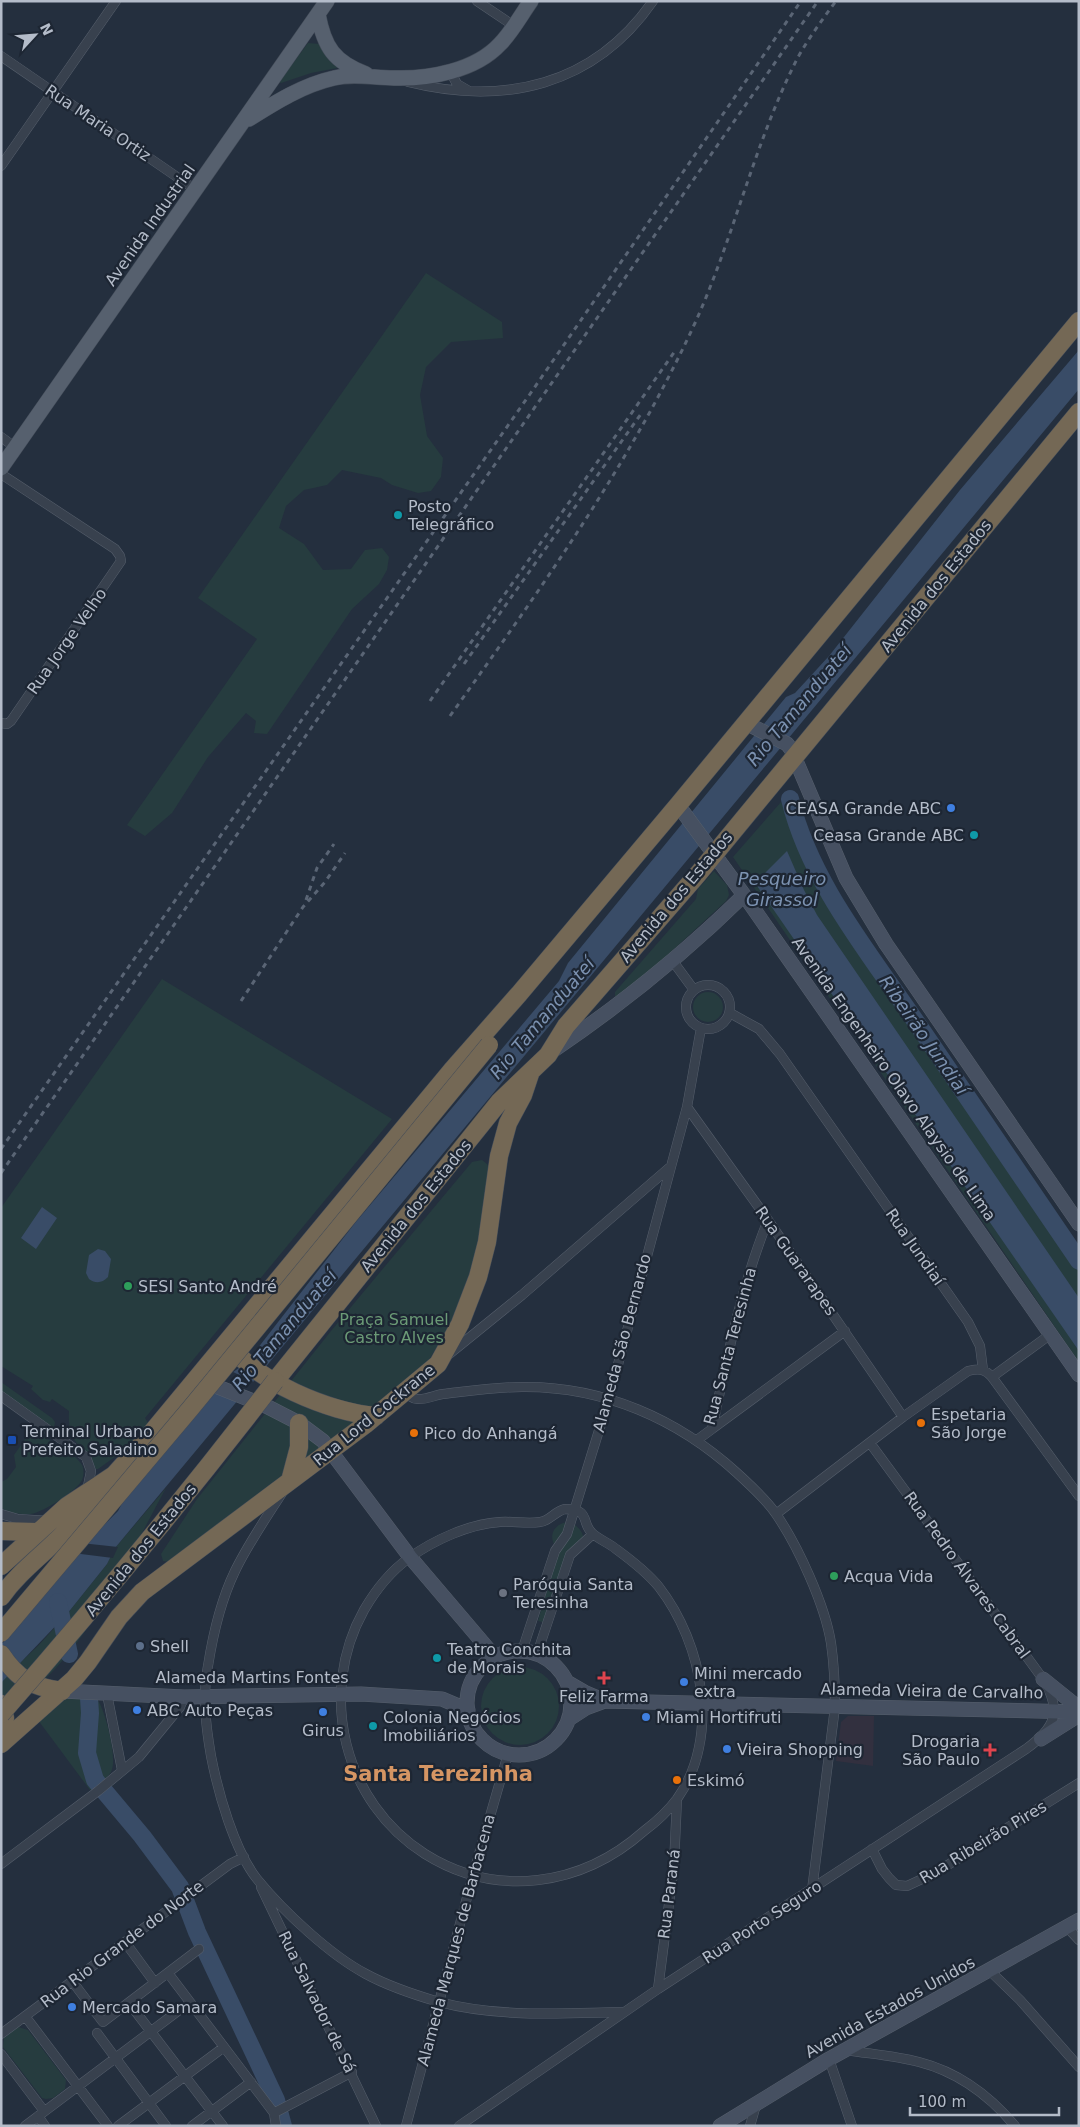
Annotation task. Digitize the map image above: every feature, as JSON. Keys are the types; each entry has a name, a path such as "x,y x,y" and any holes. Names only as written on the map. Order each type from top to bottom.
{"highway":[{"path":"1,1597 12,1582 87,1510 114,1475 452,1070 682,810 753,726 1079,321"},
{"name":"Avenida dos Estados","path":"1,1714 93,1609 184,1498 500,1101 548,1055 566,1026 710,848 1079,412"},
{"path":"1,1633 190,1409 489,1045 520,994"},
{"path":"438,1364 460,1324 478,1277 487,1242 499,1156 508,1123 523,1095 530,1074"},
{"path":"227,1341 239,1357 279,1385 343,1411 376,1416"},
{"name":"Rua Lord Cockrane","path":"119,1617 142,1592 332,1450 438,1364"},
{"path":"290,1481 300,1446 299,1423"},
{"path":"1,1566 44,1526 114,1475"},
{"path":"1,1531 44,1526"},
{"name":"Avenida dos Estados","path":"1,1744 62,1691 88,1662 119,1617"},
{"path":"1,1654 25,1681 41,1688 62,1691"},
{"path":"41,1688 64,1677 88,1662"},
{"path":"1,1704 5,1718 1,1728"}],"main road":[{"name":"Avenida Industrial","path":"1,468 327,1"},
{"path":"242,124 312,84 335,78 367,75 393,78 424,78 451,73 494,50 505,39 531,1"},
{"path":"318,14 324,38 330,50 338,59 351,68 367,75"},
{"path":"753,726 791,750 835,855 871,920 1079,1224"},
{"name":"Avenida Engenheiro Olavo Alaysio de Lima","path":"682,810 744,895 1079,1375"},
{"path":"548,1055 586,1028 672,960 744,895"},
{"path":"196,1378 263,1404 299,1423 324,1441 410,1557 495,1657"},
{"path":"522,1651 537,1654 556,1667 567,1682 572,1703 569,1719 559,1738 542,1751 526,1755 508,1754 495,1749 482,1740 472,1724 468,1710 471,1682 481,1668 495,1657 508,1652 522,1651"},
{"path":"1043,1679 1079,1708"},
{"name":"Alameda Martins Fontes","path":"442,1699 459,1692 471,1682"},
{"name":"Alameda Vieira de Carvalho","path":"567,1682 605,1701"},
{"name":"Alameda Martins Fontes","path":"62,1691 184,1697 340,1694 442,1699 468,1710"},
{"name":"Alameda Vieira de Carvalho","path":"569,1719 586,1708 605,1701 1079,1714"},
{"path":"1041,1739 1079,1714"},
{"name":"Avenida Estados Unidos","path":"723,2125 829,2059 990,1971 1073,1923"}],"street":[{"path":"1,166 116,1"},
{"path":"477,1 514,26"},
{"path":"393,78 436,88 471,92 502,92 535,85 585,65 619,41 637,24 653,1"},
{"name":"Rua Maria Ortiz","path":"1,56 196,190"},
{"path":"451,73 457,84 471,92"},
{"path":"1,437 16,448"},
{"name":"Rua Jorge Velho","path":"1,474 115,549 120,556 119,565 11,721 4,724"},
{"path":"672,960 694,990"},
{"path":"705,985 717,987 727,995 730,1013 722,1025 716,1028 701,1028 690,1020 686,1001 694,990 705,985"},
{"name":"Rua Jundiaí","path":"730,1013 759,1029 780,1054 968,1322 980,1346 983,1370"},
{"name":"Alameda São Bernardo","path":"522,1651 555,1551 567,1534 609,1398 686,1108 701,1028"},
{"name":"Rua Guararapes","path":"686,1108 768,1220 903,1417"},
{"name":"Rua Lord Cockrane","path":"438,1364 522,1295 669,1168"},
{"name":"Rua Santa Teresinha","path":"697,1440 712,1429 733,1328 755,1253 768,1220"},
{"path":"712,1429 845,1331"},
{"path":"992,1377 1051,1334"},
{"path":"776,1514 903,1417 968,1371 983,1370 992,1377 1079,1496"},
{"path":"405,1391 411,1397 421,1399 441,1394 524,1387 562,1389 609,1398 641,1410 712,1450 749,1484 776,1514 808,1574 830,1641 835,1707 812,1890"},
{"path":"1,1396 86,1457 91,1471 86,1494"},
{"name":"Rua Pedro Álvares Cabral","path":"870,1444 1043,1679 1052,1695 1055,1712"},
{"path":"290,1481 248,1548 230,1583 224,1597 208,1666 206,1697 207,1729 213,1767 231,1827 244,1857 256,1878 314,1936 365,1974 439,2002 484,2010 515,2012 624,2012"},
{"path":"574,1509 584,1516 593,1534 607,1542 638,1566 658,1586 687,1637 702,1703 701,1737 698,1751 677,1799 651,1826 628,1845 609,1857 580,1870 529,1882 500,1881 473,1875 447,1866 419,1850 398,1833 375,1807 359,1780 348,1751 341,1719 340,1694 346,1655 361,1616 380,1587 410,1557 451,1536 479,1525 497,1522 546,1521 560,1510 574,1509"},
{"path":"1,1514 44,1526"},
{"path":"537,1654 570,1555 593,1534"},
{"path":"107,1694 122,1770"},
{"path":"1,1864 140,1757 180,1707 184,1697"},
{"name":"Rua Porto Seguro","path":"459,2126 658,1989 1041,1739 1054,1722 1055,1712"},
{"name":"Alameda Marques de Barbacena","path":"406,2126 473,1875 508,1754"},
{"name":"Rua Ribeirão Pires","path":"872,1849 889,1878 896,1885 907,1886 935,1873 1079,1783"},
{"name":"Rua Paraná","path":"658,1989 674,1865 677,1799"},
{"name":"Rua Rio Grande do Norte","path":"3,2028 25,2016 230,1864 244,1857"},
{"name":"Rua Salvador de Sá","path":"256,1878 352,2072 376,2126"},
{"path":"1073,1923 1079,1940"},
{"path":"124,1942 155,1983"},
{"path":"72,1981 103,2022 199,1949"},
{"path":"990,1971 1020,2000 1079,2067"},
{"path":"168,1973 275,2118 352,2072"},
{"path":"25,2126 190,2002"},
{"path":"129,2003 223,2126"},
{"path":"25,2016 108,2126"},
{"path":"97,2033 166,2126"},
{"path":"118,2126 224,2047"},
{"path":"846,2050 911,2060 937,2068 973,2086 985,2095 1015,2126"},
{"path":"1,2054 41,2114 45,2126"},
{"path":"829,2059 852,2126"},
{"path":"192,2126 250,2082"},
{"path":"750,2126 756,2105"}],"shaded area":[{"path":"848,1716 874,1716 873,1766 836,1761 841,1722"}],"green space":[{"path":"308,43 320,44 338,66 337,68 279,82"},
{"path":"426,273 502,322 503,338 451,342 426,367 420,395 427,436 443,458 441,477 431,491 418,493 392,485 381,478 342,470 327,485 304,490 286,506 279,528 304,544 323,570 351,569 365,550 382,548 389,557 387,570 379,584 352,609 267,734 254,733 256,721 246,713 208,757 172,813 145,836 127,825 257,639 198,598"},
{"path":"781,802 829,905 1079,1271 1079,1362 733,857"},
{"path":"714,871 727,885 729,895 726,901 661,961 617,997 615,996 615,992 696,899 698,889"},
{"name":"SESI Santo André","path":"162,979 392,1119 145,1418 148,1423 123,1451 96,1469 86,1453 73,1438 69,1422 69,1411 52,1399 50,1402 43,1400 31,1389 33,1386 1,1366 1,1208"},
{"path":"708,992 719,996 723,1007 719,1018 708,1022 697,1018 693,1007 697,996"},
{"name":"Praça Samuel Castro Alves","path":"482,1160 487,1164 492,1174 482,1243 462,1307 427,1363 365,1416 169,1562 163,1561 161,1554 197,1499 331,1331 472,1162"},
{"path":"1,1382 52,1418 55,1422 54,1427 51,1427 1,1392"},
{"path":"36,1434 42,1435 79,1461 83,1470 82,1480 67,1495 36,1512 23,1514 8,1511 1,1508 1,1482 7,1479 16,1467 14,1455 26,1438"},
{"path":"166,1488 115,1583 71,1651 48,1676 1,1714 1,1683 67,1614 107,1564 115,1548"},
{"path":"569,1522 579,1529 584,1540 574,1555 550,1624 538,1621 558,1550 552,1537 555,1528"},
{"path":"520,1667 535,1670 548,1678 556,1691 559,1706 556,1721 548,1734 535,1742 520,1745 505,1742 492,1734 484,1721 481,1706 484,1691 492,1678 505,1670"},
{"path":"69,1696 95,1698 102,1708 108,1726 113,1766 111,1772 104,1780 90,1790 38,1720"},
{"path":"18,2027 28,2030 66,2080 65,2089 53,2098 42,2098 3,2047 4,2038"}],"water":[{"name":"Rio Tamanduateí","path":"1079,350 1079,389 115,1548 107,1564 67,1614 1,1683 1,1645 102,1527 118,1511 135,1479 225,1378 247,1362 355,1223 559,981 568,963 786,697 795,693 829,656 960,490"},
{"name":"Pesqueiro Girassol","path":"787,851 817,915 1079,1298 1079,1351 755,883"},
{"path":"42,1207 57,1218 36,1249 21,1238"},
{"path":"98,1249 105,1251 111,1259 108,1277 101,1282 92,1281 86,1273 89,1255"}],"pier":[{"path":"231,1371 256,1383 243,1398 212,1389"},
{"path":"81,1543 118,1547 113,1558 73,1553"}],"waterway":[{"name":"Ribeirão Jundiaí","path":"790,799 799,829 811,858 842,914 1079,1261"},
{"path":"58,1602 69,1654"},
{"path":"89,1698 90,1713 87,1753 95,1780 142,1836 180,1887 197,1932 276,2100 283,2126"}],"railway":[{"path":"1,1149 530,394 801,1"},
{"path":"1,1173 818,1"},
{"path":"450,716 582,525 613,476 670,375 709,290 768,124 782,91 801,52 836,1"},
{"path":"430,701 675,351"},
{"path":"464,664 643,411"},
{"path":"306,900 317,868 334,844"},
{"path":"241,1001 303,907 325,882 345,853"}],"place":[{"name":"Posto Telegráfico","path":"398,515"},
{"name":"CEASA Grande ABC","path":"951,808"},
{"name":"Ceasa Grande ABC","path":"974,835"},
{"name":"SESI Santo André","path":"128,1286"},
{"name":"Espetaria São Jorge","path":"921,1423"},
{"name":"Pico do Anhangá","path":"414,1433"},
{"name":"Terminal Urbano Prefeito Saladino","path":"12,1440"},
{"name":"Acqua Vida","path":"834,1576"},
{"name":"Paróquia Santa Teresinha","path":"503,1593"},
{"name":"Shell","path":"140,1646"},
{"name":"Teatro Conchita de Morais","path":"437,1658"},
{"name":"Feliz Farma","path":"604,1678"},
{"name":"Mini mercado extra","path":"684,1682"},
{"name":"ABC Auto Peças","path":"137,1710"},
{"name":"Girus","path":"323,1712"},
{"name":"Miami Hortifruti","path":"646,1717"},
{"name":"Colonia Negócios Imobiliários","path":"373,1726"},
{"name":"Vieira Shopping","path":"727,1749"},
{"name":"Drogaria São Paulo","path":"990,1750"},
{"name":"Eskimó","path":"677,1780"},
{"name":"Mercado Samara","path":"72,2007"}],"district":[{"name":"Santa Terezinha","path":"438,1774"}]}
